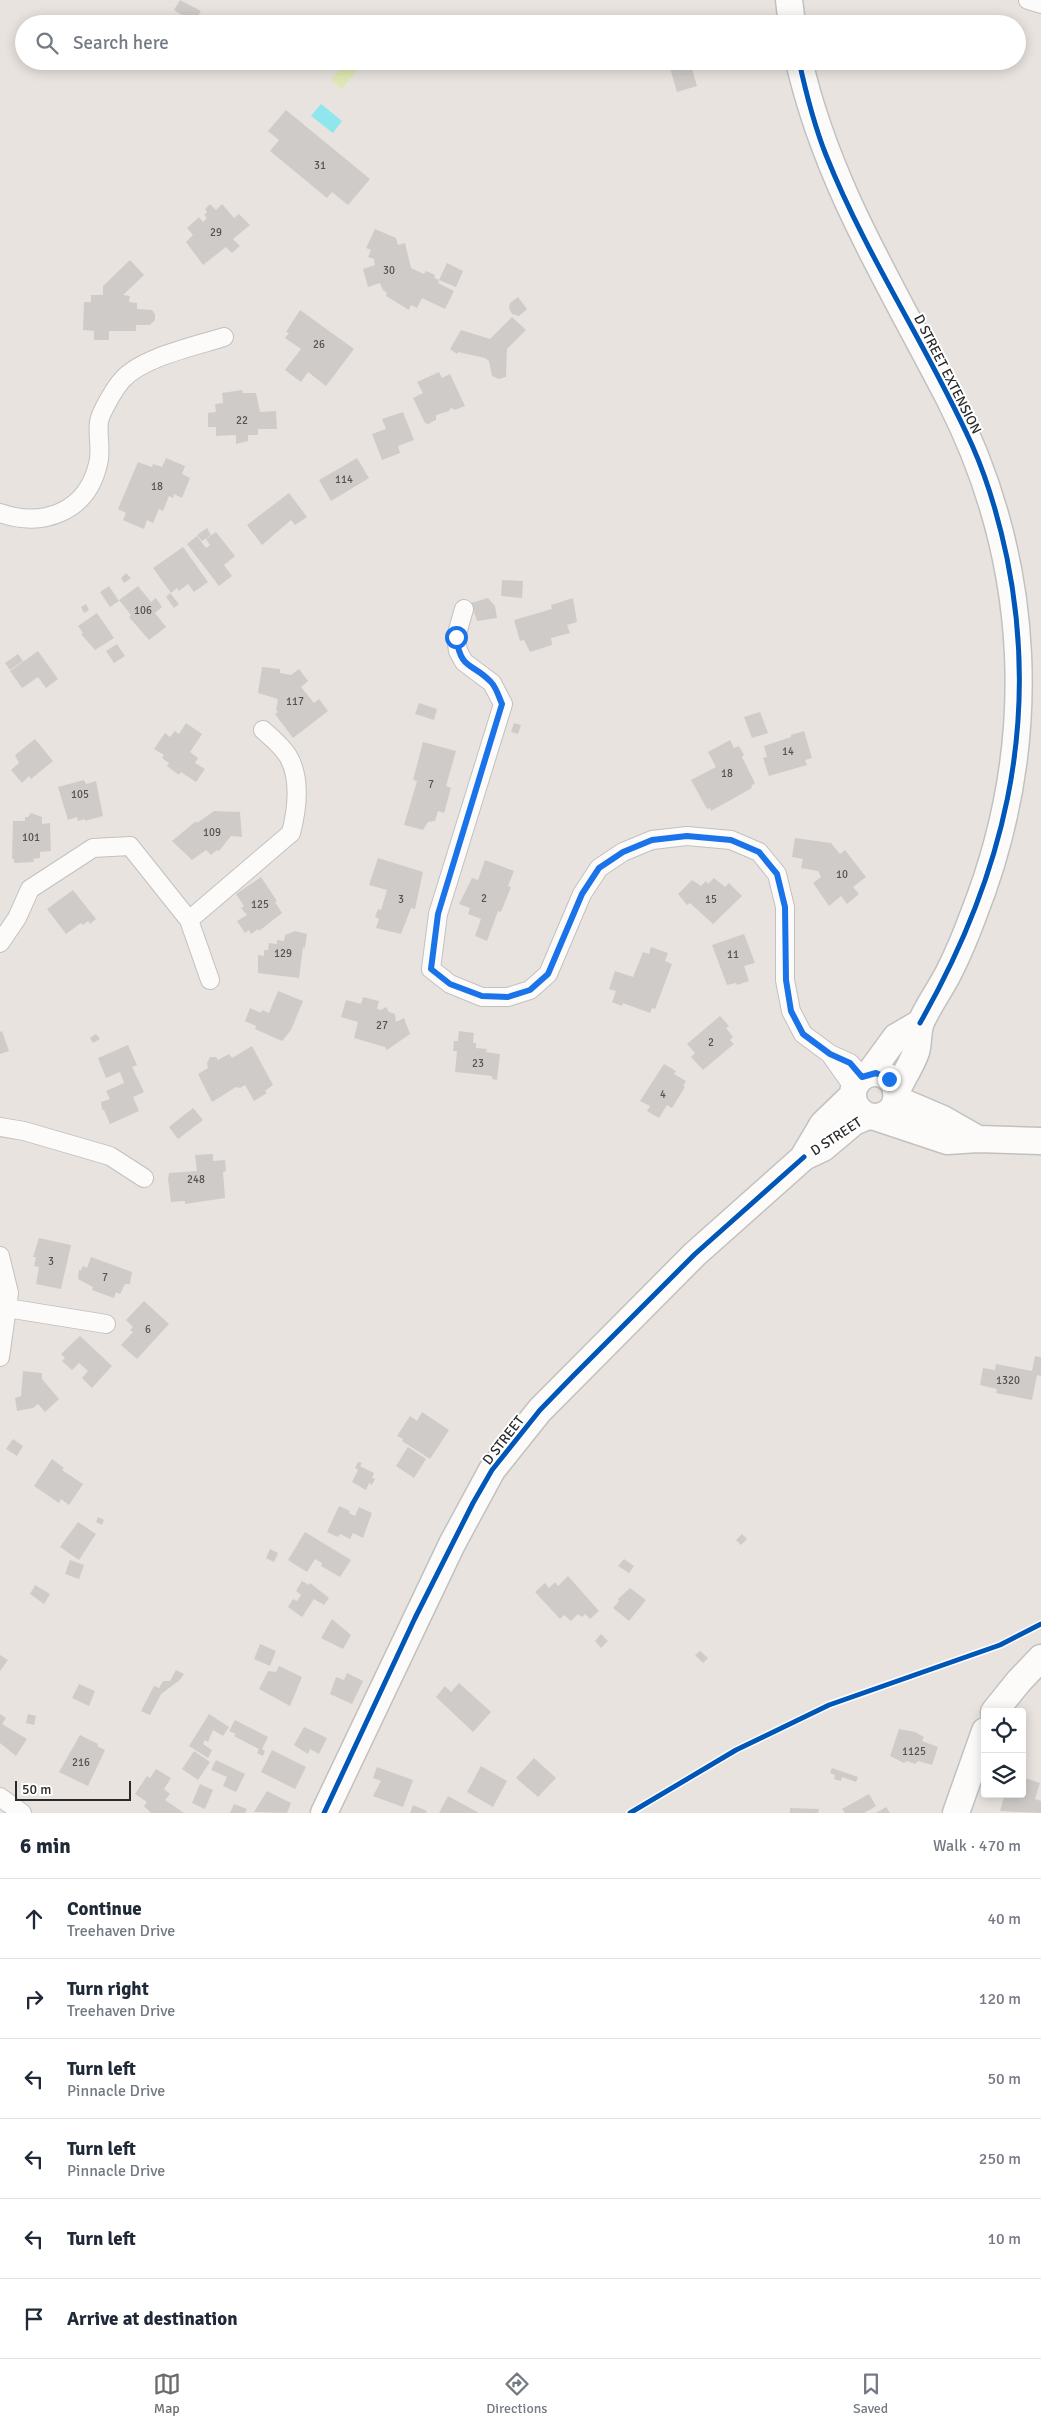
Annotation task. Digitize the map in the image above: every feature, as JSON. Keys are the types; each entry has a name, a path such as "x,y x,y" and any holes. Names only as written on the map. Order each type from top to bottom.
{"street":[{"path":"789,0 791,15"},
{"path":"1028,0 1041,4"},
{"name":"D STREET EXTENSION","path":"801,70 808,103 840,188 973,446 990,492 1002,537 1013,587 1019,634 1020,701 1018,729 1006,810 995,853 974,914 948,973 920,1023 916,1052 896,1096"},
{"path":"0,513 31,520 56,515 67,509 77,501 95,476 99,463 99,421 123,379 147,363 224,337"},
{"path":"464,609 456,637 458,651 464,662 492,683 502,704 438,914 431,969 450,984 482,996 508,997 530,990 548,974 582,894 599,868 623,852 652,840 687,836 731,840 759,852 777,874 785,907 786,980 791,1011 803,1034 830,1054 850,1063 860,1083"},
{"path":"189,920 290,833 296,812 296,785 288,756 264,730"},
{"path":"0,943 17,918 30,889 93,848 130,846 189,920 210,980"},
{"path":"920,1023 896,1037 860,1083 857,1108 872,1117 947,1141 978,1139 1041,1141"},
{"path":"860,1083 876,1073 889,1079 896,1096 978,1139"},
{"name":"D STREET","path":"804,1157 823,1124 860,1083"},
{"path":"872,1117 889,1112 896,1096"},
{"name":"D STREET","path":"324,1813 415,1618 472,1503 492,1470 540,1410 695,1254 804,1157 823,1148 854,1122 872,1117"},
{"path":"0,1127 24,1131 110,1156 144,1178"},
{"path":"0,1256 9,1293 0,1357"},
{"path":"7,1308 106,1324"},
{"path":"997,1708 1041,1658"},
{"path":"956,1813 981,1742"},
{"path":"0,1797 22,1813"}],"green space":[{"path":"339,70 357,70 342,89 331,80"}],"water":[{"path":"321,104 342,121 333,133 311,116"}],"building":[{"path":"180,0 201,11 198,15 182,15 174,10"},
{"path":"671,70 692,70 697,86 677,92"},
{"path":"286,110 370,179 348,205 332,192 327,198 270,151 279,140 268,131"},
{"path":"210,204 216,210 222,204 234,218 239,214 250,225 233,239 240,246 232,253 226,247 203,265 186,242 193,235 187,228 199,217 203,222 207,218 204,215 207,212 205,209"},
{"path":"375,229 396,238 398,245 405,243 411,268 424,274 426,271 435,275 434,278 439,280 438,283 454,291 445,309 422,298 417,308 411,305 409,310 386,296 387,293 383,290 380,283 368,287 363,269 375,265 374,259 368,257 371,250 366,248"},
{"path":"130,260 144,275 123,295 130,296 129,302 137,303 137,309 152,310 155,314 155,320 150,325 136,325 136,331 109,331 109,340 94,340 94,331 83,330 84,302 91,302 91,295 103,295 103,286"},
{"path":"447,263 463,271 456,287 439,280"},
{"path":"518,297 527,309 519,316 512,314 509,308 510,303"},
{"path":"300,310 354,349 326,386 308,372 301,382 285,370 301,349 285,338 289,333 286,332"},
{"path":"512,317 526,330 507,349 506,377 499,379 492,376 489,361 485,358 458,352 457,354 450,349 461,330 490,339"},
{"path":"439,372 442,378 450,374 465,406 455,410 451,408 449,411 436,415 436,420 428,424 425,423 413,398 423,393 417,382"},
{"path":"242,390 243,393 256,393 260,412 276,411 277,429 258,429 258,435 248,435 248,441 236,444 236,435 216,436 216,427 208,427 208,413 216,412 215,404 223,403 222,393"},
{"path":"403,412 414,440 398,446 400,453 382,460 372,434 386,429 382,419"},
{"path":"166,458 185,466 182,474 190,478 182,498 174,494 173,498 169,496 163,511 159,509 153,523 147,520 144,529 123,520 126,513 118,509 138,462 152,467 153,464 162,467"},
{"path":"357,458 369,478 331,501 319,480"},
{"path":"289,493 307,517 295,525 291,520 262,545 247,525"},
{"path":"207,528 211,535 202,541 197,535"},
{"path":"216,532 235,556 224,565 232,576 219,586 187,544 197,536 206,548 210,545 206,539"},
{"path":"183,547 208,582 194,592 188,584 179,591 177,588 171,593 153,568"},
{"path":"126,573 131,578 124,583 121,578"},
{"path":"502,580 523,581 522,598 501,596"},
{"path":"109,586 119,601 110,607 100,592"},
{"path":"138,586 151,602 156,598 162,607 155,613 166,627 149,640 129,617 131,615 119,600"},
{"path":"170,593 179,604 174,608 166,597"},
{"path":"488,598 495,606 497,618 477,621 471,603"},
{"path":"573,598 577,622 567,625 570,633 551,638 552,645 530,652 524,640 520,641 514,620 552,609 551,605"},
{"path":"86,604 89,610 84,613 81,607"},
{"path":"97,613 114,638 95,650 81,634 83,633 78,626"},
{"path":"117,644 125,656 114,663 106,651"},
{"path":"38,651 58,679 46,688 38,677 22,688 10,671"},
{"path":"18,654 23,661 10,670 5,663"},
{"path":"262,667 280,669 280,673 291,675 299,669 308,681 301,687 314,703 319,699 328,711 293,738 275,714 278,712 276,710 278,699 258,693"},
{"path":"419,703 437,709 434,720 415,714"},
{"path":"760,712 768,733 752,738 744,717"},
{"path":"186,723 202,734 190,752 198,758 195,763 205,769 196,782 181,772 179,775 167,766 169,763 162,758 164,755 154,749 165,733 170,737 175,731 179,734"},
{"path":"514,723 521,725 518,734 511,732"},
{"path":"804,731 812,758 805,760 807,765 769,776 763,758 767,757 764,746"},
{"path":"35,739 53,761 31,779 29,776 22,783 11,770 19,763 15,755"},
{"path":"730,740 734,748 739,746 744,755 742,757 755,783 751,786 752,788 711,811 710,808 707,809 691,780 716,767 708,752"},
{"path":"423,742 456,751 446,786 451,788 444,813 438,811 435,821 428,822 423,830 404,825 417,781 413,780"},
{"path":"84,780 86,784 96,781 103,816 85,821 85,819 78,821 77,817 68,820 58,787"},
{"path":"214,811 240,812 242,837 231,836 219,851 217,850 211,855 206,850 192,860 172,841 196,821 197,823"},
{"path":"31,813 42,817 42,824 50,823 51,851 40,852 40,858 33,859 34,862 14,863 14,859 12,859 13,821 25,821 25,817 28,817"},
{"path":"795,838 831,843 840,854 845,850 866,877 853,887 859,894 847,904 841,896 829,906 813,883 821,877 818,871 801,868 803,859 792,857"},
{"path":"378,858 423,872 415,909 411,908 401,934 376,928 379,919 375,917 378,909 381,910 387,890 369,885"},
{"path":"485,860 514,871 508,886 511,887 501,912 498,911 487,941 475,936 481,919 468,914 470,908 459,904 472,878 478,880"},
{"path":"261,877 277,901 275,902 282,913 259,931 258,929 251,934 249,930 245,933 237,921 247,915 241,908 244,906 236,894"},
{"path":"714,878 725,887 729,883 742,896 713,924 690,903 687,905 678,894 692,880 701,886 706,881 708,884"},
{"path":"73,890 96,919 90,924 88,921 83,925 81,923 66,934 47,909"},
{"path":"295,931 307,934 305,948 303,947 299,978 258,973 258,955 264,956 264,950 268,950 269,943 277,944 277,940 284,941 285,935"},
{"path":"744,934 755,963 744,966 749,981 737,985 736,983 727,985 712,945"},
{"path":"651,947 668,953 665,961 672,964 655,1009 652,1008 650,1013 623,1003 622,1006 612,1002 616,991 609,989 615,971 633,977 643,952 649,954"},
{"path":"278,991 303,1001 291,1030 282,1041 255,1029 256,1026 245,1021 250,1008 261,1013 262,1010 269,1013"},
{"path":"363,997 379,1001 377,1009 381,1010 386,1007 389,1012 395,1014 396,1022 404,1018 410,1034 387,1050 385,1047 354,1038 358,1022 341,1017 346,1000 361,1004"},
{"path":"720,1016 729,1026 726,1028 733,1037 730,1040 734,1044 703,1070 691,1057 695,1053 687,1044"},
{"path":"2,1031 9,1051 0,1054 0,1032"},
{"path":"459,1031 474,1033 473,1043 476,1043 476,1048 487,1049 486,1052 500,1054 497,1080 492,1079 492,1076 455,1072 457,1051 453,1051 454,1041 458,1041"},
{"path":"96,1034 100,1039 93,1043 90,1038"},
{"path":"128,1045 137,1065 132,1067 144,1092 133,1097 139,1111 110,1124 104,1110 102,1110 101,1102 110,1099 106,1091 124,1083 120,1072 106,1078 98,1058"},
{"path":"252,1046 273,1085 265,1091 267,1093 254,1101 245,1085 240,1088 236,1087 212,1102 198,1074 208,1068 207,1063 210,1057 216,1057 218,1060 229,1054 232,1058"},
{"path":"664,1064 676,1071 674,1074 686,1081 683,1086 685,1087 672,1108 667,1105 659,1118 647,1111 650,1106 640,1101"},
{"path":"193,1108 203,1120 178,1139 169,1127"},
{"path":"213,1154 213,1161 225,1160 226,1171 223,1172 225,1198 185,1204 185,1201 171,1202 169,1173 197,1171 195,1155"},
{"path":"39,1238 71,1245 61,1289 36,1284 39,1267 34,1266 36,1257 33,1257"},
{"path":"91,1257 132,1272 130,1284 125,1284 120,1294 116,1292 114,1298 92,1290 93,1287 78,1279 79,1270 83,1266 87,1268"},
{"path":"144,1301 169,1324 137,1359 121,1345 133,1332 130,1330 133,1327 126,1320"},
{"path":"80,1336 112,1366 92,1388 82,1378 88,1371 79,1363 72,1370 62,1361 65,1358 61,1354"},
{"path":"1035,1356 1041,1357 1041,1376 1037,1375 1032,1400 996,1393 997,1389 980,1385 983,1368 995,1370 996,1364 1032,1371"},
{"path":"23,1371 42,1373 42,1379 59,1399 45,1412 38,1404 33,1408 17,1411 15,1398 21,1396"},
{"path":"422,1412 449,1430 430,1459 397,1436 410,1416 417,1421"},
{"path":"13,1439 23,1446 17,1456 6,1449"},
{"path":"408,1447 426,1459 414,1478 396,1466"},
{"path":"52,1459 64,1468 62,1470 83,1484 69,1505 61,1499 59,1503 34,1486"},
{"path":"358,1462 362,1463 360,1466 374,1473 372,1478 375,1479 372,1485 369,1483 366,1490 352,1482 358,1470 355,1468"},
{"path":"339,1506 350,1511 349,1513 355,1516 359,1507 372,1513 363,1538 353,1533 350,1539 340,1534 338,1537 327,1532"},
{"path":"98,1517 104,1520 102,1525 96,1522"},
{"path":"78,1522 96,1534 79,1560 60,1547"},
{"path":"305,1532 351,1560 340,1577 321,1566 322,1563 315,1559 307,1572 288,1560"},
{"path":"742,1534 747,1539 741,1545 736,1540"},
{"path":"270,1549 278,1553 274,1562 266,1558"},
{"path":"624,1559 634,1566 629,1573 618,1566"},
{"path":"70,1560 84,1565 79,1579 65,1574"},
{"path":"568,1576 599,1611 590,1619 585,1614 582,1617 578,1614 571,1621 564,1615 560,1619 535,1592 545,1583 549,1588 555,1582 558,1586"},
{"path":"302,1581 309,1585 310,1583 329,1598 324,1605 314,1599 302,1617 288,1607 293,1599 297,1601 301,1595 296,1591"},
{"path":"35,1585 50,1594 44,1604 30,1594"},
{"path":"630,1588 646,1600 629,1621 613,1608 619,1601 618,1599"},
{"path":"332,1619 351,1635 343,1649 321,1638"},
{"path":"601,1634 608,1641 601,1648 595,1641"},
{"path":"260,1644 276,1651 270,1666 254,1659"},
{"path":"700,1651 708,1658 703,1663 695,1655"},
{"path":"0,1655 8,1660 0,1671"},
{"path":"279,1666 302,1677 290,1706 259,1689 268,1671 276,1672"},
{"path":"176,1670 184,1674 180,1680 161,1694 150,1715 141,1711 154,1686 159,1688 163,1681 170,1681"},
{"path":"347,1673 363,1681 352,1704 330,1694 336,1677 344,1680"},
{"path":"459,1683 491,1712 473,1732 436,1697 445,1686 451,1692"},
{"path":"79,1684 95,1691 89,1706 72,1698"},
{"path":"0,1714 6,1718 2,1724 27,1739 16,1756 0,1743"},
{"path":"28,1714 36,1716 34,1725 26,1723"},
{"path":"209,1714 229,1727 223,1736 213,1730 208,1742 205,1740 203,1744 212,1750 208,1758 189,1746"},
{"path":"235,1720 268,1737 262,1749 265,1751 263,1756 257,1753 259,1749 234,1736 236,1734 229,1731"},
{"path":"304,1727 327,1738 319,1754 310,1749 308,1754 294,1745"},
{"path":"899,1729 915,1732 924,1737 922,1741 938,1747 932,1765 918,1761 915,1764 907,1761 904,1763 890,1756"},
{"path":"80,1735 98,1744 97,1746 105,1750 88,1786 59,1772"},
{"path":"272,1750 306,1767 295,1789 261,1772"},
{"path":"194,1751 210,1762 198,1780 182,1769"},
{"path":"534,1758 556,1778 538,1797 516,1778"},
{"path":"216,1760 245,1774 236,1792 223,1786 227,1777 211,1770"},
{"path":"481,1766 507,1781 493,1807 467,1792"},
{"path":"377,1767 413,1780 403,1807 373,1796 381,1781 373,1778"},
{"path":"832,1768 858,1777 856,1782 842,1777 841,1781 834,1779 835,1775 830,1773"},
{"path":"156,1769 171,1778 164,1789 170,1794 165,1800 184,1813 151,1813 144,1806 147,1802 135,1794 147,1776 150,1778"},
{"path":"1026,1778 1040,1783 1035,1799 1041,1801 1041,1813 1000,1811 1004,1798 1026,1798"},
{"path":"200,1784 213,1790 205,1809 192,1803"},
{"path":"267,1791 291,1803 287,1813 254,1812"},
{"path":"869,1794 876,1806 864,1813 845,1813 842,1809"},
{"path":"448,1796 479,1813 439,1813"},
{"path":"234,1804 247,1809 245,1813 230,1813"},
{"path":"413,1805 427,1811 426,1813 410,1813"},
{"path":"886,1807 890,1813 876,1813"},
{"path":"790,1808 819,1809 818,1813 790,1813"}],"cycle path":[{"path":"801,70 818,132 842,192 859,229 955,409 978,459 1004,544 1016,620 1019,681 1016,740 1007,799 993,856 973,912 949,968 920,1023"},
{"path":"324,1813 415,1618 473,1503 492,1470 540,1410 574,1375 695,1254 804,1157"},
{"path":"630,1813 736,1750 829,1705 1000,1645 1041,1624"}],"route":[{"path":"456,637 458,651 464,662 492,683 502,704 438,914 431,969 450,984 482,996 508,997 530,990 548,974 582,894 599,868 623,852 652,840 687,836 731,840 759,852 777,874 785,907 786,980 791,1011 803,1034 830,1054 850,1063 862,1077 876,1073 889,1079"}]}
